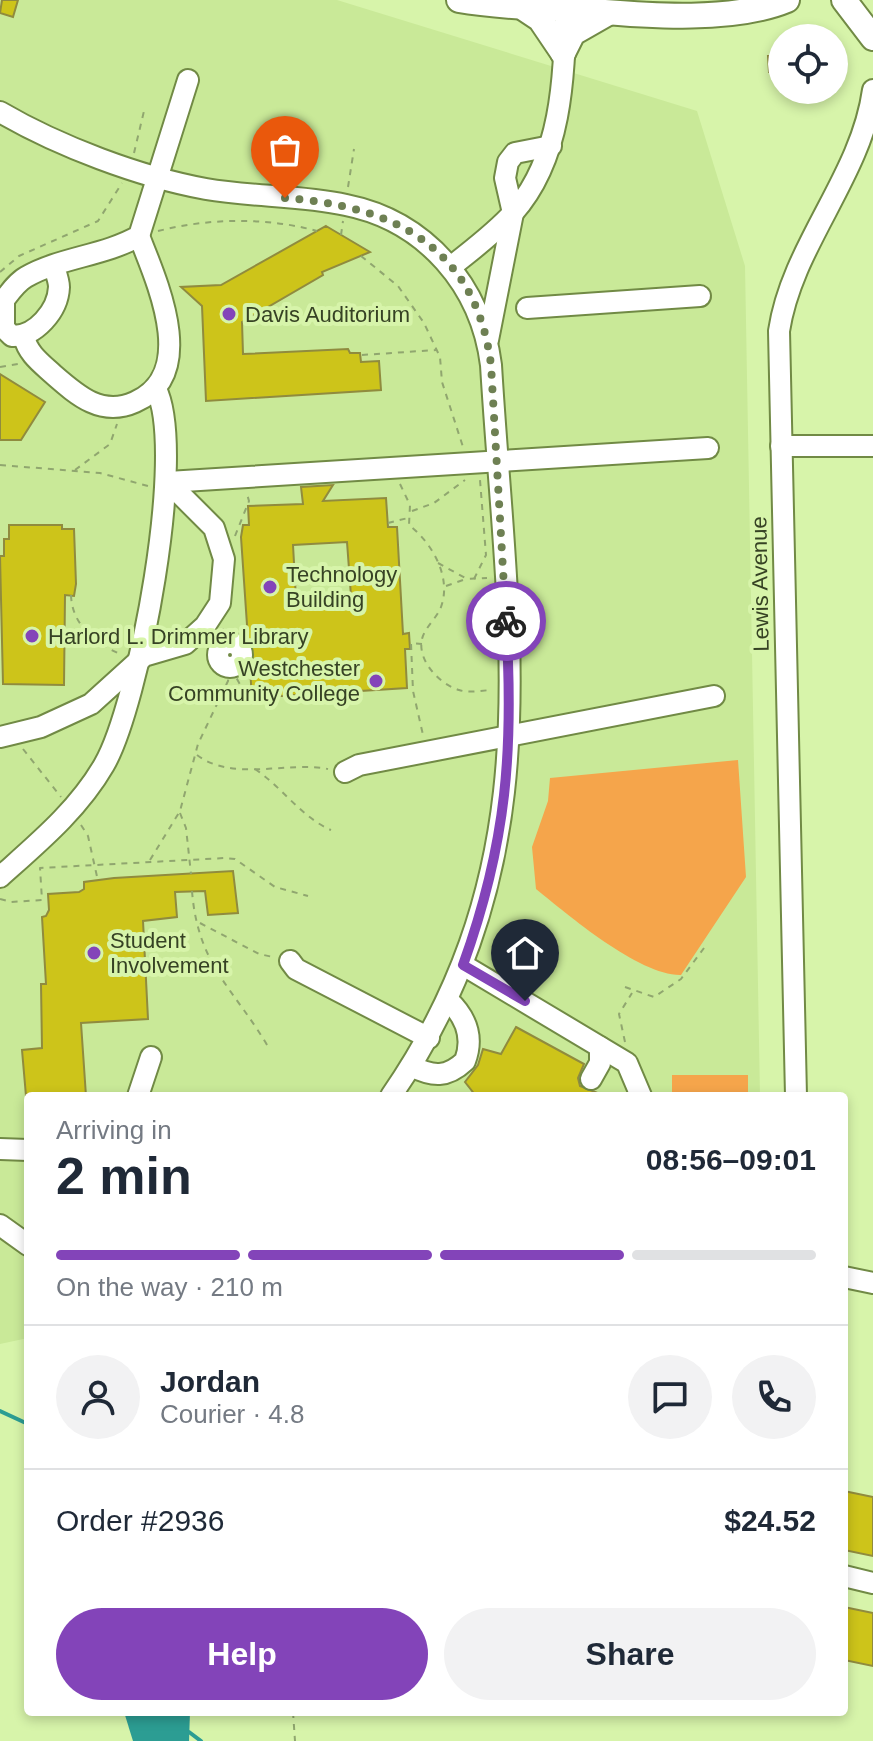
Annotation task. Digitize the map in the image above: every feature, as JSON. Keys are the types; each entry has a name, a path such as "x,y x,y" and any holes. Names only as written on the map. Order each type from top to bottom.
{"main road":[{"path":"459,0 525,9 566,5 608,13 681,15 752,10 786,0 805,0"},
{"path":"844,0 873,2"},
{"path":"844,0 873,38"},
{"path":"525,9 540,19 563,53 573,33 608,13"}],"street":[{"path":"452,266 513,213 532,185 551,146 557,118 566,5"},
{"path":"24,337 27,348 37,359 87,401 107,408 126,407 156,389 168,363 168,331 146,233 158,177 188,80"},
{"name":"Lewis Avenue","path":"796,1092 779,331 782,309 863,135 873,90"},
{"path":"0,112 106,159 158,177 217,190 355,207 406,229 452,266 476,308 488,340"},
{"path":"394,1092 429,1038 463,965 491,882 506,798 511,736 488,340 513,213 505,178 508,162 515,153 551,146"},
{"path":"54,267 59,288 50,311 35,331 24,337 12,336 4,328 4,300 23,278 54,267 107,251 146,233"},
{"path":"527,308 700,296"},
{"path":"0,877 72,810 105,763 137,659 164,516 167,487 164,412 156,389"},
{"path":"781,446 873,446"},
{"path":"167,487 244,477 392,467 470,468 497,460 708,448"},
{"path":"6,736 41,727 91,704 137,659 185,644 205,626 220,603 224,559 214,528 167,487"},
{"path":"164,516 207,520"},
{"path":"185,644 224,660"},
{"path":"345,772 351,767 714,696"},
{"path":"290,961 296,969 429,1038"},
{"path":"463,965 627,1063 639,1092"},
{"path":"411,1066 433,1075 445,1074 465,1061 470,1040 468,1029 448,1000"},
{"path":"591,1079 600,1063 600,1047"},
{"path":"139,1092 151,1057"},
{"path":"0,1149 24,1150"},
{"path":"0,1225 24,1242"},
{"path":"848,1278 873,1283"},
{"path":"848,1577 873,1583"}],"path":[{"path":"132,160 144,111"},
{"path":"347,197 354,149"},
{"path":"0,272 19,256 98,221 127,175"},
{"path":"341,235 344,212"},
{"path":"146,233 195,222 254,221 317,231"},
{"path":"361,256 398,286 437,350 442,382 470,468 480,473 486,555 474,579"},
{"path":"362,355 437,350"},
{"path":"0,367 30,360"},
{"path":"74,471 110,444 118,421"},
{"path":"0,465 111,475 167,487"},
{"path":"392,467 411,511 409,525 420,534 438,563 443,587 441,607 423,636 423,658 445,683 459,690 503,688"},
{"path":"411,511 434,503 470,468"},
{"path":"224,559 249,501 244,477"},
{"path":"388,523 409,517"},
{"path":"438,563 467,579"},
{"path":"443,587 467,579 496,578"},
{"path":"71,595 73,612 85,631 104,647 137,659"},
{"path":"422,644 411,643 413,691 426,752"},
{"path":"224,660 249,701 258,704"},
{"path":"149,861 180,811 224,660"},
{"path":"6,736 72,810 88,836 98,881"},
{"path":"196,754 205,761 253,768 318,767 345,772"},
{"path":"253,768 288,795 310,821 331,830"},
{"path":"180,811 191,874"},
{"path":"0,899 11,902 42,900 40,868 189,859 235,859 262,881 308,896"},
{"path":"192,891 194,914 209,963 251,1016 270,1050"},
{"path":"199,923 209,925 259,954 290,961"},
{"path":"625,987 654,997 669,990 704,948"},
{"path":"627,1063 619,1014 633,991"},
{"path":"293,1716 295,1741"}],"shaded area":[{"name":"Westchester Community College","path":"0,0 337,0 697,111 745,266 760,1092 24,1092 24,1339 0,1344"},
{"path":"738,760 746,877 681,975 664,973 626,955 585,928 536,889 532,847 548,801 550,778"},
{"path":"672,1075 748,1075 748,1092 672,1092"}],"water":[{"path":"125,1716 190,1716 189,1741 133,1741"}],"building":[{"path":"2,0 18,0 13,17 0,13"},
{"name":"Davis Auditorium","path":"326,226 370,252 322,272 323,275 242,322 243,354 348,349 350,353 360,353 361,362 379,361 381,390 206,401 202,306 181,287 221,285"},
{"path":"0,374 45,402 21,440 0,440"},
{"name":"Technology Building","path":"333,485 323,501 386,498 388,527 397,527 403,634 409,633 410,649 405,649 407,688 252,698 241,537 243,525 249,525 248,506 303,504 301,487","holes":["347,542 351,596 296,599 293,545"]},
{"name":"Harlord L. Drimmer Library","path":"9,525 62,525 62,529 74,529 76,584 74,596 65,595 64,685 3,684 0,556 4,556 4,539 9,539"},
{"name":"Student Involvement","path":"233,871 238,913 208,915 205,891 175,892 177,917 143,921 148,1019 81,1023 86,1092 26,1092 22,1050 42,1048 41,984 46,984 42,917 49,910 48,894 79,892 84,889 84,882"},
{"path":"516,1027 584,1064 578,1078 580,1086 595,1092 473,1092 465,1082 478,1065 483,1049 501,1054"},
{"path":"848,1492 873,1497 873,1556 848,1551"},
{"path":"848,1608 873,1613 873,1666 848,1661"}],"waterway":[{"path":"0,1411 24,1422"},
{"path":"189,1732 201,1741"}],"way so far":[{"path":"285,198 346,205 383,217 436,251 452,266 468,292 488,340 491,365 506,621"}],"place":[{"name":"Davis Auditorium","path":"229,314"},
{"name":"Technology Building","path":"270,587"},
{"name":"Harlord L. Drimmer Library","path":"32,636"},
{"name":"Westchester Community College","path":"376,681"},
{"name":"Student Involvement","path":"94,953"}],"route":[{"path":"506,621 511,687 508,786 491,882 463,965 525,1001"}]}
